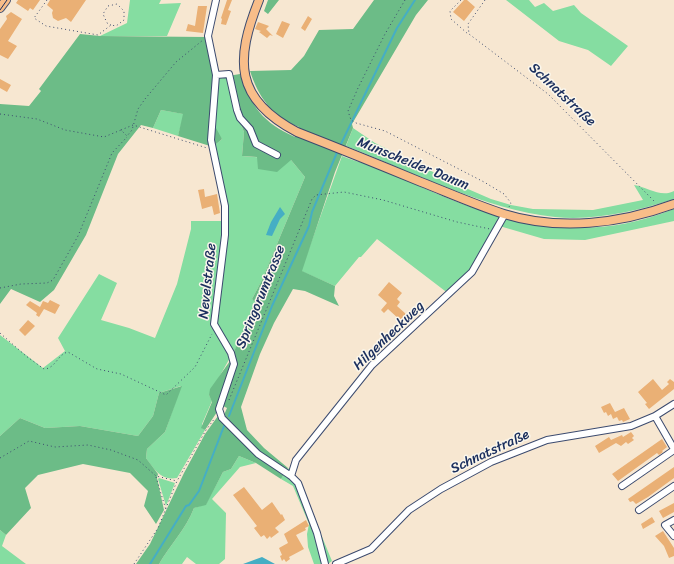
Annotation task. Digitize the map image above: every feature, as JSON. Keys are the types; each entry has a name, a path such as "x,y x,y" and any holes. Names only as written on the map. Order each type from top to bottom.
{"main road":[{"path":"0,8 6,0"},
{"name":"Munscheider Damm","path":"259,0 244,43 243,58 247,82 262,107 275,119 297,132 505,214 542,221 589,223 637,216 674,204"}],"street":[{"name":"Nevelstraße","path":"216,0 208,36 216,74 211,140 225,206 225,235 215,322 216,328 231,353 234,364 220,404 220,414"},
{"path":"216,74 229,74 240,118 250,129 256,144 277,155"},
{"name":"Hilgenheckweg","path":"291,476 296,460 361,379 389,349 462,282 478,263 505,214"},
{"name":"Schnatstraße","path":"336,564 371,549 409,510 441,489 491,462 547,440 624,427 655,416 674,404"},
{"path":"220,414 222,418 258,454 298,482 317,533 325,564"},
{"path":"622,486 674,449 655,416"},
{"path":"639,510 674,486"},
{"path":"674,520 665,525 674,536"}],"path":[{"path":"46,0 34,18 46,26 98,34 111,25 120,24 124,20 124,11 117,4 108,6 103,14 107,23 111,25"},
{"path":"405,0 385,34 348,111 350,120 385,131 484,182 504,194 511,203"},
{"name":"Schnatstraße","path":"461,0 450,11 451,19 548,94 651,196 660,209"},
{"path":"469,34 468,24 486,0"},
{"path":"0,288 20,284 47,283 53,280 78,236 112,153 127,136 138,109 185,53 208,36"},
{"path":"0,114 37,119 65,130 104,137 133,124 213,150"},
{"path":"121,130 127,136"},
{"name":"Springorumtrasse","path":"228,402 312,199 316,195 344,192 383,200 483,228 497,229"},
{"path":"0,333 20,352 44,370 51,367 63,354 68,352 97,369 121,374 166,394 195,367 216,328"},
{"path":"134,564 158,528 177,481 206,430 220,414"},
{"path":"0,458 29,441 55,447 88,445 111,450 138,460 156,476 177,481"},
{"path":"156,476 166,510"}],"green space":[{"path":"130,0 161,0 159,4 181,3 167,36 100,36 127,23"},
{"path":"268,0 279,0 268,14 264,11"},
{"path":"374,0 428,0 416,15 352,124 353,128 335,172 302,271 335,286 334,296 339,306 305,291 293,289 274,323 260,354 241,407 247,430 264,448 288,468 281,479 256,463 239,456 231,469 223,472 206,505 194,508 187,523 159,564 136,564 150,544 184,473 205,434 218,416 224,415 227,408 219,404 217,412 205,430 201,428 212,402 209,395 210,389 230,361 255,302 252,299 262,280 305,177 291,160 277,172 258,169 257,157 242,156 244,132 235,109 228,76 240,74 254,104 266,119 274,126 295,137 299,127 281,117 267,105 250,71 291,70 304,56 319,30 353,29"},
{"path":"506,0 529,0 535,7 544,3 553,11 574,5 581,13 628,46 611,66 588,50 559,41"},
{"path":"80,34 100,36 206,37 214,76 213,128 216,128 222,139 215,145 210,146 178,136 183,114 161,110 153,128 141,125 118,154 86,235 54,290 40,302 11,289 0,304 0,104 29,106 41,91 39,89"},
{"path":"214,76 228,76 235,109 244,132 242,156 291,160 305,177 262,280 252,299 256,302 233,354 215,323 225,196 215,145 222,139 213,128"},
{"path":"161,110 184,114 178,136 153,128"},
{"path":"353,128 375,143 461,186 491,199 511,205 533,209 593,210 643,200 634,185 659,193 669,193 674,191 674,199 631,211 585,218 555,217 529,213 476,198 346,146"},
{"path":"342,156 370,164 465,205 495,215 524,222 582,228 612,226 643,219 674,209 674,221 585,240 544,239 496,225 471,271 449,294 377,239 361,257 359,257 335,286 301,271"},
{"path":"191,221 222,221 224,235 212,325 231,356 209,395 212,401 202,424 202,428 205,430 177,478 167,478 159,474 146,458 147,449 165,432 181,386 159,393 153,416 138,436 80,426 45,428 20,418 0,436 0,335 43,368 65,351 58,338 99,274 117,283 101,320 129,328 155,338 177,284 191,229"},
{"path":"182,386 165,432 147,449 146,458 158,474 157,478 164,510 156,524 144,506 148,491 130,473 83,464 38,475 25,488 31,508 6,535 0,530 0,436 20,418 45,428 80,426 138,436 153,416 159,393"},
{"path":"239,456 256,463 240,467 212,499 226,513 225,559 219,564 196,564 187,557 182,564 159,564 187,523 194,508 206,504 223,472 231,469"},
{"path":"288,468 299,481 332,561 328,564 314,564 308,547 307,534 309,524 293,486 281,479"},
{"path":"159,478 175,483 166,506 158,479"},
{"path":"0,530 6,535 2,546 26,564 0,564"}],"water":[{"path":"280,207 285,214 280,219 272,236 266,235 271,222"},
{"path":"262,557 275,564 243,564"}],"building":[{"path":"18,0 40,0 33,10 30,8 28,11 16,3"},
{"path":"50,0 86,0 71,22 66,18 58,21 53,18 53,10 47,5"},
{"path":"227,0 232,0 228,10 231,11 226,25 221,24 221,18"},
{"path":"464,0 467,0 475,7 464,21 453,12"},
{"path":"198,6 207,6 203,33 186,31 188,24 195,26"},
{"path":"11,12 22,19 8,41 17,46 8,59 0,55 0,29 7,19 6,16"},
{"path":"308,16 312,19 305,31 301,28"},
{"path":"282,21 290,24 283,38 276,34"},
{"path":"258,22 269,26 266,29 273,36 270,35 267,38 259,32 261,31 255,29"},
{"path":"0,79 11,85 7,92 0,88"},
{"path":"204,189 205,197 217,194 220,213 214,215 212,206 202,209 198,190"},
{"path":"389,282 402,293 397,299 400,302 397,306 406,314 400,320 388,309 384,313 381,310 387,303 378,295"},
{"path":"50,300 60,305 55,314 44,309 39,317 36,315 37,313 26,305 30,301 40,307 43,301 48,303"},
{"path":"28,320 35,326 25,336 19,330"},
{"path":"653,379 662,390 669,384 667,382 670,379 674,382 674,389 649,409 645,404 647,403 638,392"},
{"path":"610,403 615,412 624,408 630,419 623,422 622,420 619,421 617,417 613,419 611,414 608,416 606,412 604,413 601,407"},
{"path":"631,432 634,436 632,438 634,440 628,444 626,442 621,446 616,443 599,453 595,446 609,437 611,440 622,435 623,437"},
{"path":"662,439 667,447 659,455 657,453 618,481 612,474"},
{"path":"674,467 674,478 636,504 633,501 630,502 628,499"},
{"path":"244,487 262,510 272,502 281,515 282,514 285,520 275,528 279,532 271,538 270,536 267,539 264,535 261,537 254,528 257,526 233,495"},
{"path":"674,503 674,512 663,518 659,511"},
{"path":"652,517 655,522 643,529 641,524"},
{"path":"306,520 309,526 305,528 306,530 296,535 304,549 289,557 290,559 286,562 284,559 282,561 280,556 282,555 279,548 288,543 284,534"},
{"path":"663,531 674,548 674,556 669,558 664,546 655,536"}],"waterway":[{"path":"340,146 397,28 415,0"},
{"path":"229,416 272,306 309,226 312,212 338,150"},
{"path":"150,564 186,506 189,505 199,491 224,426"}],"tram line":[{"path":"0,10 7,0"}]}
